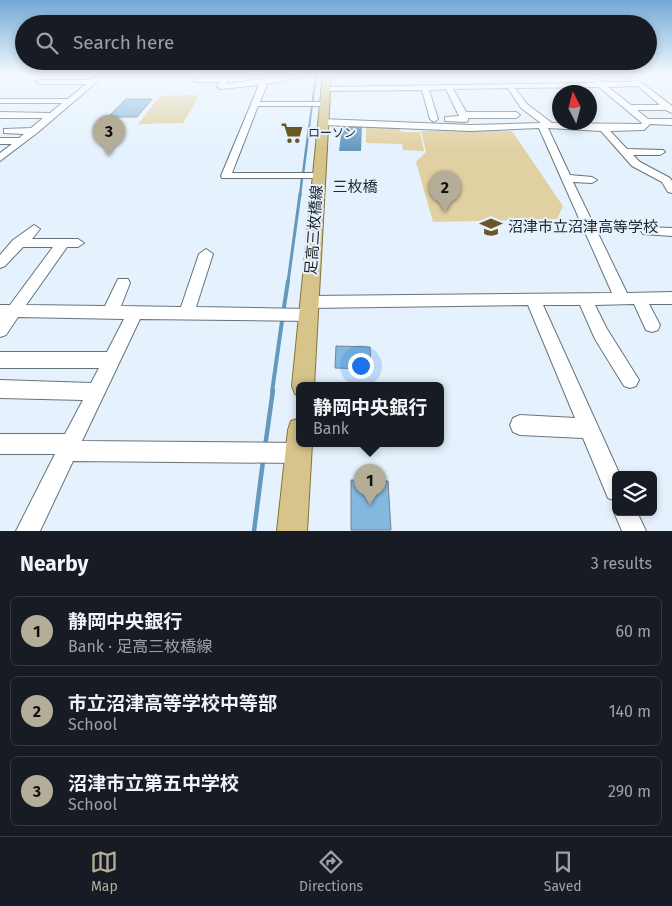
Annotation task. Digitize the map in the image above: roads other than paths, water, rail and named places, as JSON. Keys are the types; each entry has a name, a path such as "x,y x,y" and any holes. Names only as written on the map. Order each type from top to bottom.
{"main road":[{"name":"足高三枚橋線","path":"303,382 323,99"},
{"path":"292,531 299,447"}],"street":[{"path":"0,158 73,99"},
{"path":"257,99 226,176 318,176"},
{"path":"255,104 306,104 311,99"},
{"path":"428,99 434,120"},
{"path":"455,99 463,115"},
{"path":"520,99 524,106 546,126 567,178 622,298"},
{"path":"620,99 646,121 672,122"},
{"path":"658,99 671,110"},
{"path":"0,101 70,101"},
{"path":"630,107 671,110"},
{"path":"322,122 434,120 463,115 516,116"},
{"path":"0,116 52,116"},
{"path":"434,120 471,128 546,126 644,127 646,121"},
{"path":"605,128 606,132 623,152 636,164 670,184"},
{"path":"7,131 34,131"},
{"path":"0,141 21,141"},
{"path":"623,152 660,152"},
{"path":"567,178 592,180"},
{"path":"0,263 34,229"},
{"path":"647,231 672,232"},
{"path":"0,330 7,311 70,243 18,243"},
{"path":"187,312 206,254"},
{"path":"111,311 123,283"},
{"path":"584,298 601,334 630,380"},
{"path":"639,298 652,325"},
{"path":"7,311 187,312 309,309 534,299 672,298"},
{"path":"534,299 612,481"},
{"path":"28,531 136,311"},
{"path":"0,360 112,360"},
{"path":"0,389 96,392"},
{"path":"520,425 589,428"},
{"path":"0,444 68,447 296,442"},
{"path":"628,516 634,531"}],"water":[{"path":"342,126 362,126 361,151 339,151"}],"waterway":[{"path":"309,128 313,99"},
{"path":"303,174 309,127"},
{"path":"300,196 302,178"},
{"path":"288,282 300,194"},
{"path":"284,307 288,281"},
{"path":"272,392 282,321"},
{"path":"265,447 273,390"},
{"path":"254,531 263,461"}],"place":[{"name":"ローソン","path":"292,133"},
{"name":"沼津市立第五中学校","path":"109,156"},
{"name":"市立沼津高等学校中等部","path":"445,212"},
{"name":"沼津市立沼津高等学校","path":"491,227"},
{"name":"静岡中央銀行","path":"370,505"}],"district":[{"name":"三枚橋","path":"355,187"}]}
